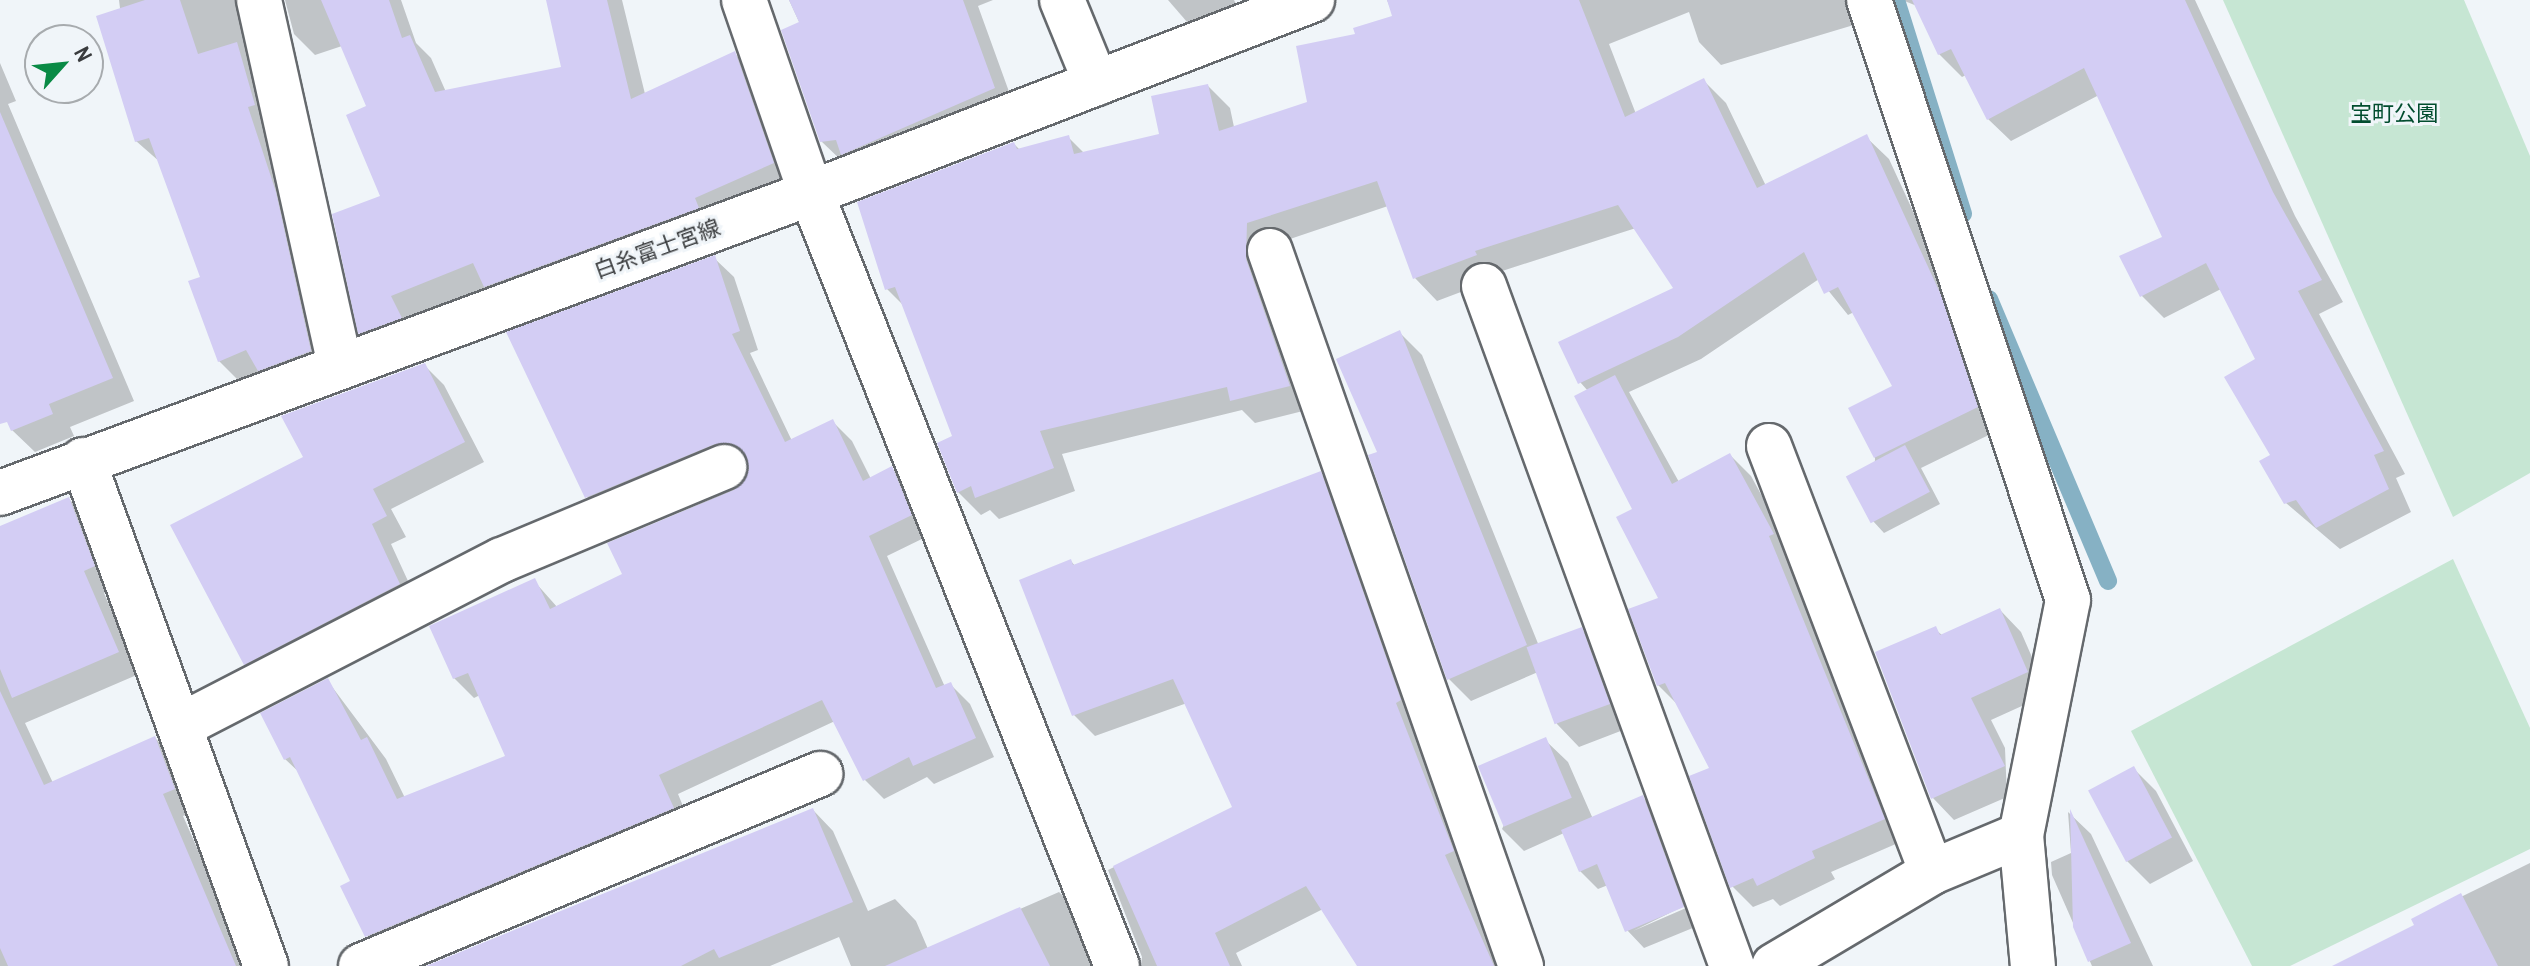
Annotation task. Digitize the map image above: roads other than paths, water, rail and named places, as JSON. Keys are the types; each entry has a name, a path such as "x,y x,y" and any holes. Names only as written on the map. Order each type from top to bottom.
{"street":[{"path":"259,0 340,366"},
{"path":"744,0 811,193 1117,966"},
{"path":"1062,0 1096,83"},
{"name":"白糸富士宮線","path":"0,493 811,193 1312,0"},
{"path":"1869,0 2068,600 2021,835 2033,966"},
{"path":"1270,251 1521,966"},
{"path":"1484,286 1732,966"},
{"path":"1769,446 1932,872"},
{"path":"83,460 266,966"},
{"path":"180,726 502,560 724,467"},
{"path":"361,966 820,774"},
{"path":"1774,966 1932,872 2021,835"}],"waterway":[{"path":"1896,0 1963,214"},
{"path":"1989,299 2108,581"}],"park label":[{"name":"宝町公園","path":"2394,114"}]}
